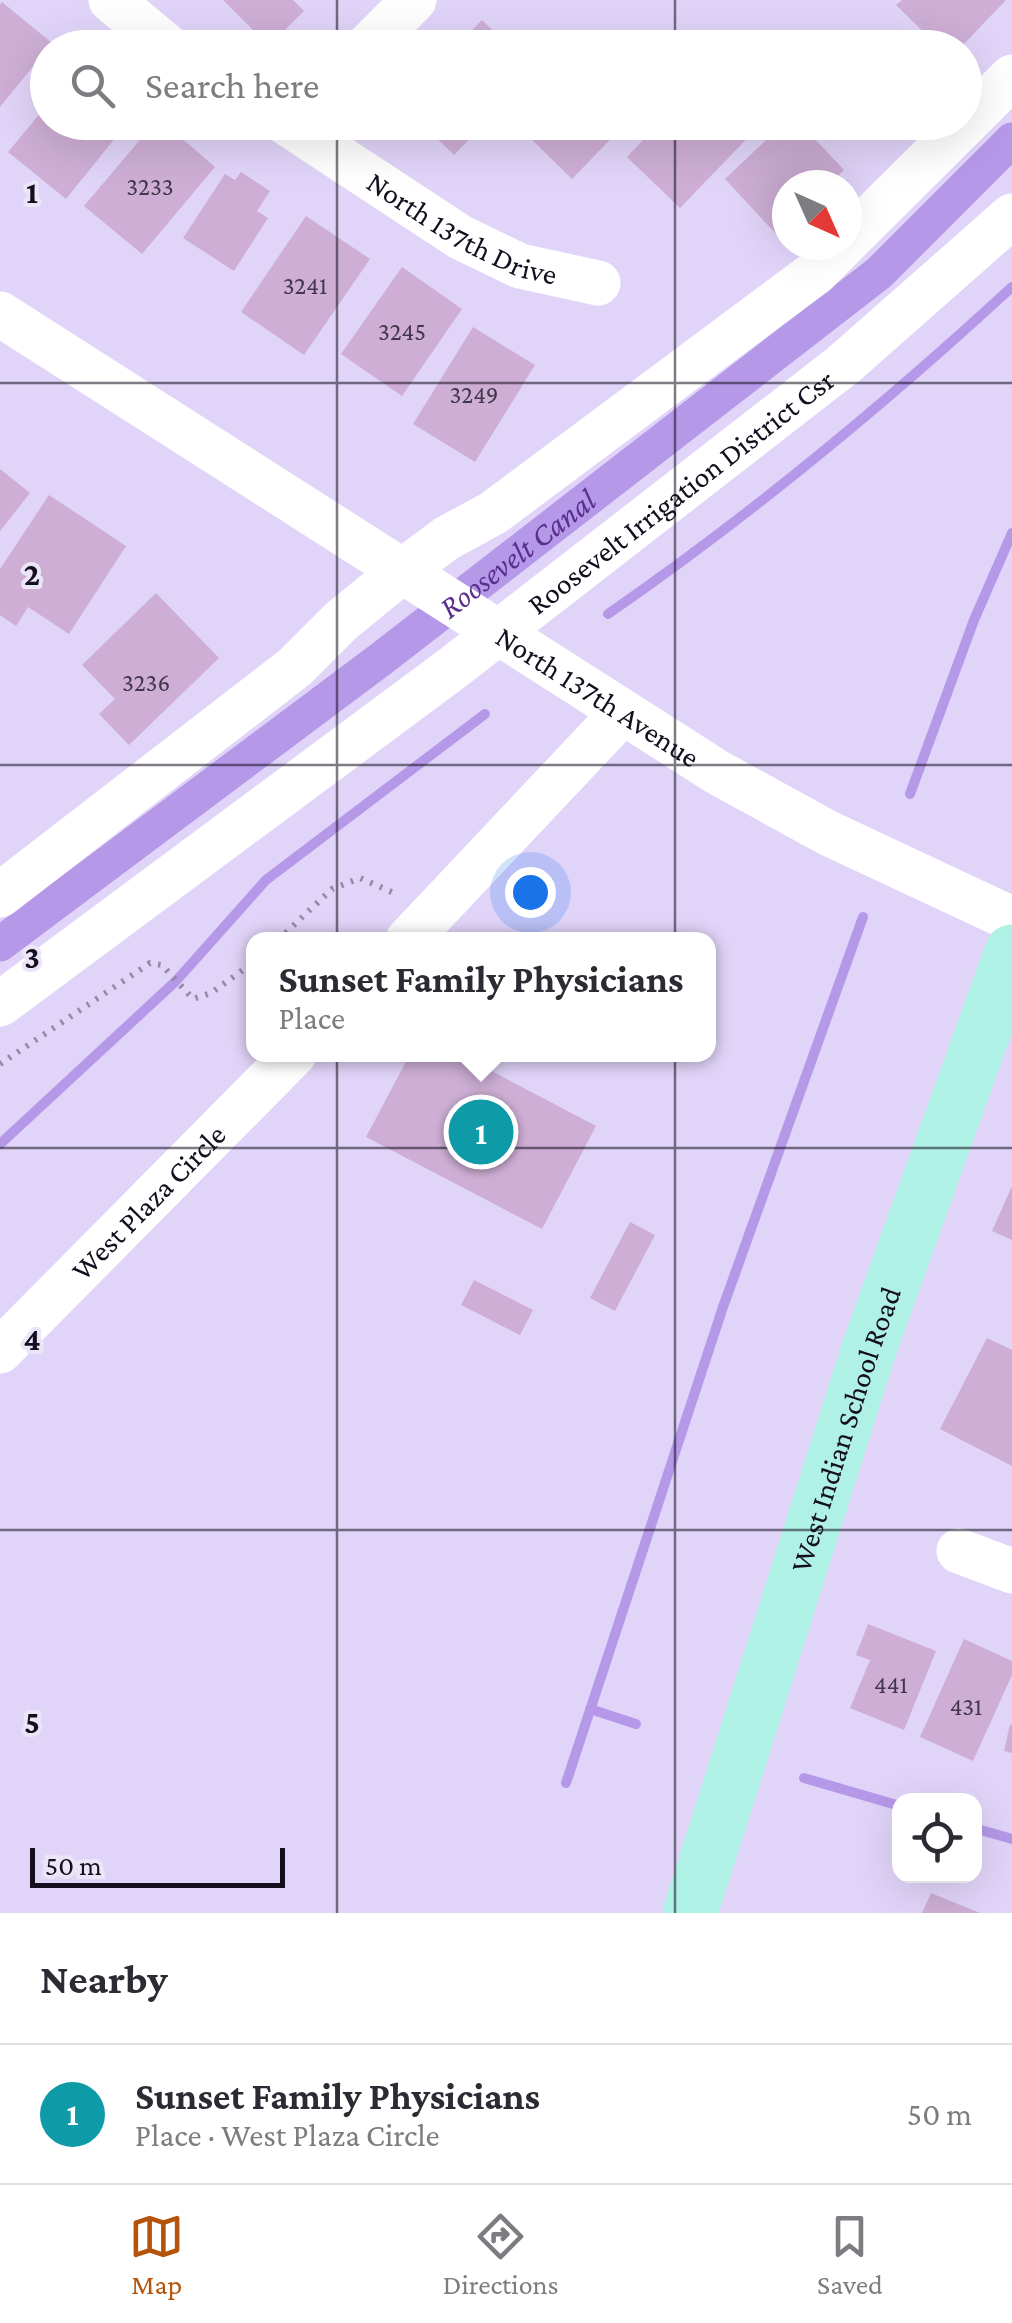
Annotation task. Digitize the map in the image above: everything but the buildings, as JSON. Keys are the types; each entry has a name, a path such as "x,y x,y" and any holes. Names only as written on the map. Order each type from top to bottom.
{"main road":[{"name":"West Indian School Road","path":"690,1913 864,1365 1012,952"}],"street":[{"path":"111,0 147,30"},
{"path":"384,30 414,0"},
{"path":"982,107 1012,77"},
{"name":"North 137th Drive","path":"314,140 460,236 520,266 598,284"},
{"path":"862,226 949,140"},
{"name":"Roosevelt Irrigation District Csr","path":"0,1004 487,626 842,365 1012,216"},
{"path":"0,895 295,667 341,621 524,490 827,260"},
{"name":"North 137th Avenue","path":"0,314 717,772 855,845 1012,919"},
{"path":"416,932 622,713"},
{"name":"West Plaza Circle","path":"0,1351 286,1062"},
{"path":"960,1551 1012,1570"}],"path":[{"path":"286,932 332,889 360,878 392,892"},
{"path":"0,1064 150,963 162,965 193,999 212,993 246,968"}],"waterway":[{"name":"Roosevelt Canal","path":"0,944 381,659 879,273 1012,140"},
{"path":"608,614 816,458 1012,287"},
{"path":"910,794 974,620 1012,533"},
{"path":"0,1144 176,981 266,880 485,714"},
{"path":"566,1783 723,1307 863,917"},
{"path":"590,1709 636,1724"},
{"path":"804,1778 892,1804"},
{"path":"982,1830 1012,1839"}],"place":[{"name":"Sunset Family Physicians","path":"481,1132"}]}
